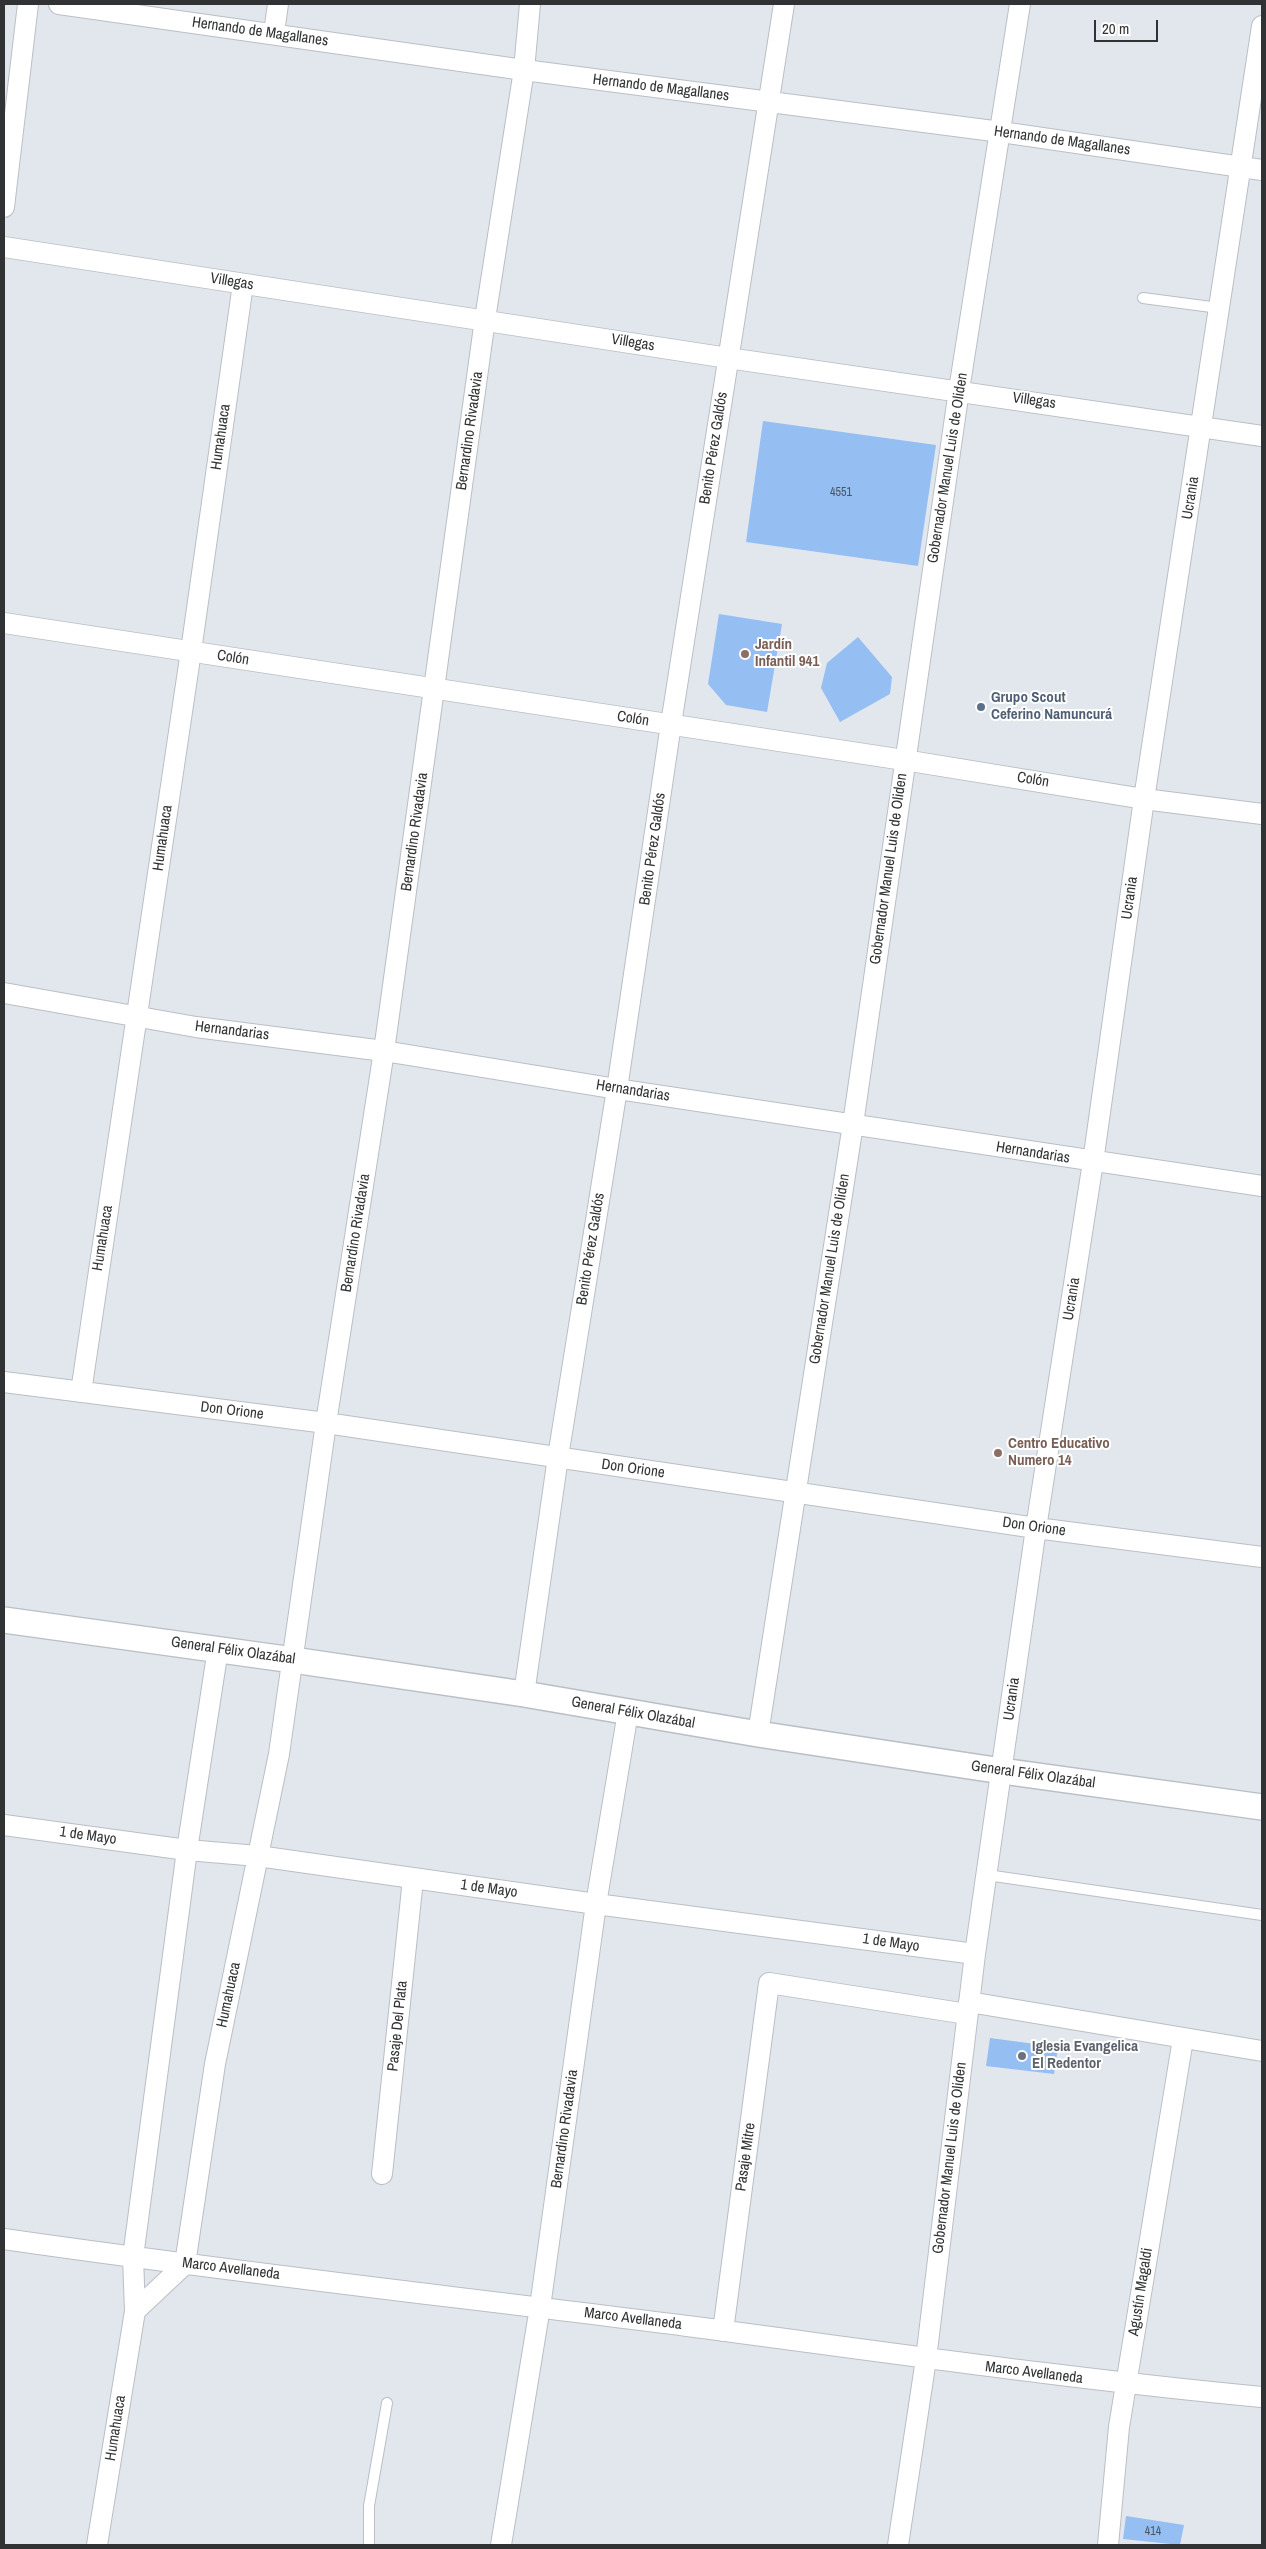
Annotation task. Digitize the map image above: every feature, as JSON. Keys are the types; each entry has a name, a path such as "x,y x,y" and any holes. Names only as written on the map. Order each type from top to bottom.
{"street":[{"path":"4,207 7,155 28,4"},
{"name":"Hernando de Magallanes","path":"59,4 274,33 524,70 1001,132 1262,170"},
{"path":"274,33 278,4"},
{"name":"Bernardino Rivadavia","path":"293,1660 326,1423 384,1051 485,320 524,70 530,4"},
{"name":"Benito Pérez Galdós","path":"524,1694 558,1457 617,1089 671,724 784,4"},
{"name":"Gobernador Manuel Luis de Oliden","path":"758,1734 853,1124 904,760 959,390 1020,4"},
{"name":"Ucrania","path":"1002,1771 1036,1528 1093,1162 1144,798 1262,26"},
{"name":"Villegas","path":"4,247 728,358 959,390 1262,436"},
{"name":"Humahuaca","path":"80,1392 191,652 243,284"},
{"name":"Colón","path":"4,623 1144,798 1262,814"},
{"name":"Hernandarias","path":"4,993 196,1027 384,1051 617,1089 1262,1186"},
{"name":"Don Orione","path":"4,1382 326,1423 1036,1528 1262,1557"},
{"name":"General Félix Olazábal","path":"4,1620 524,1694 758,1734 1002,1771 1262,1803"},
{"name":"Humahuaca","path":"97,2545 135,2312 133,2257 187,1850 218,1649"},
{"name":"Humahuaca","path":"185,2264 215,2064 279,1754 293,1660"},
{"name":"Bernardino Rivadavia","path":"501,2545 540,2308 596,1904 628,1712"},
{"name":"Gobernador Manuel Luis de Oliden","path":"898,2545 926,2359 968,2008 1002,1771"},
{"name":"1 de Mayo","path":"4,1825 187,1850 258,1856 413,1879 975,1954"},
{"name":"Pasaje Del Plata","path":"382,2174 413,1879"},
{"name":"Pasaje Mitre","path":"723,2331 769,1984 968,2008"},
{"path":"968,2008 1262,2051"},
{"name":"Agustín Magaldi","path":"1108,2545 1119,2427 1183,2039"},
{"name":"Marco Avellaneda","path":"4,2239 185,2264 723,2331 1126,2385 1262,2398"},
{"path":"135,2312 185,2264"}],"lane":[{"path":"1143,298 1219,308"},
{"path":"987,1875 1262,1915"},
{"path":"369,2545 369,2506 387,2403"}],"building":[{"path":"763,421 936,445 918,566 746,542"},
{"name":"Jardín Infantil 941","path":"719,614 782,624 767,712 726,705 708,684"},
{"path":"858,637 892,677 890,694 840,722 821,688 827,663"},
{"name":"Iglesia Evangelica El Redentor","path":"990,2038 1058,2047 1054,2074 986,2066"},
{"path":"1126,2516 1184,2525 1180,2545 1123,2539"}],"place":[{"name":"Jardín Infantil 941","path":"745,654"},
{"name":"Grupo Scout Ceferino Namuncurá","path":"981,707"},
{"name":"Centro Educativo Numero 14","path":"998,1453"},
{"name":"Iglesia Evangelica El Redentor","path":"1022,2056"}]}
